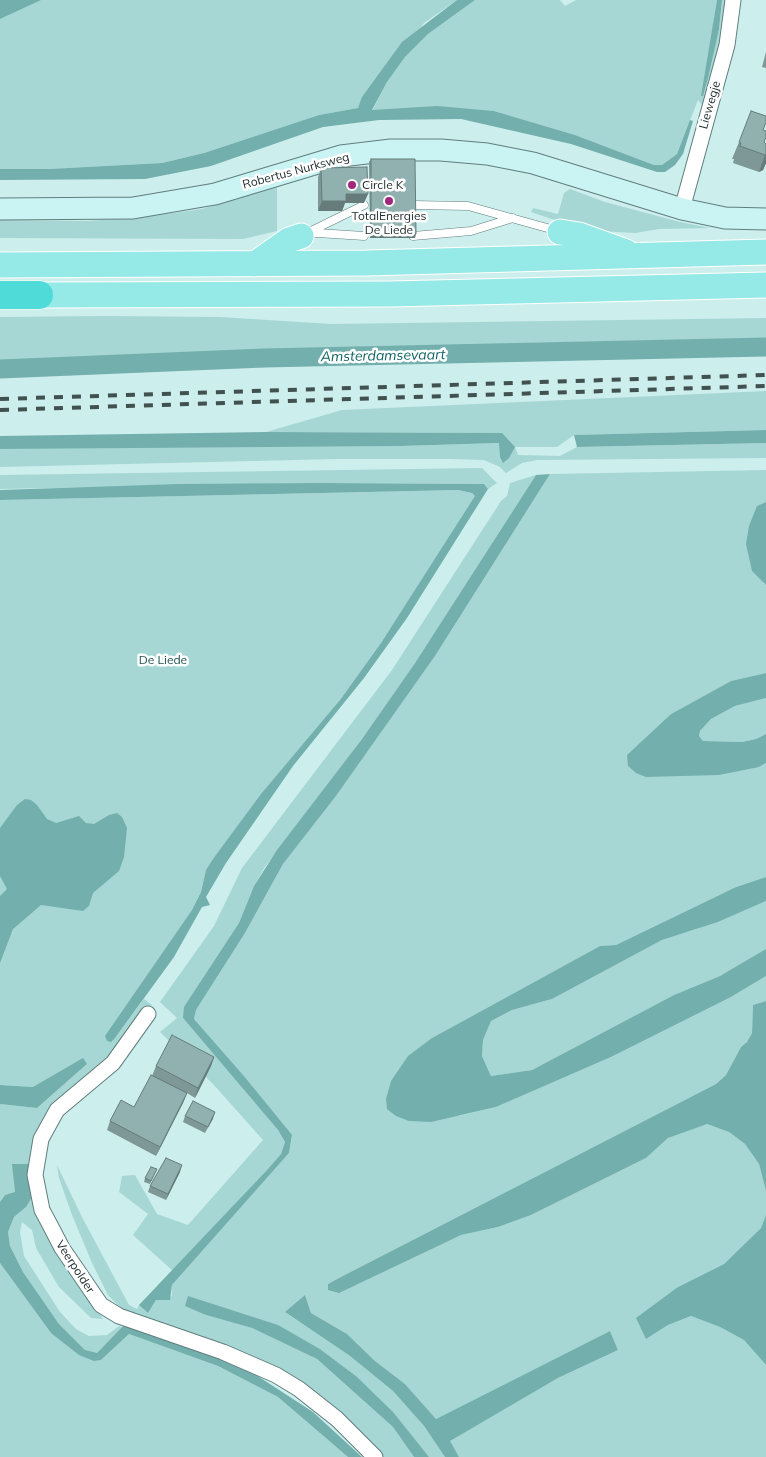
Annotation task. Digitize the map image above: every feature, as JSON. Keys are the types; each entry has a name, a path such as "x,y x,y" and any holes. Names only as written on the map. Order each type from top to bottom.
{"highway":[{"path":"0,295 39,295"}],"main road":[{"name":"Robertus Nurksweg","path":"0,209 141,207 215,194 341,156 391,150 433,150 487,154 533,164 682,209 725,218 766,220"},
{"path":"560,232 579,235 637,256"},
{"path":"255,264 289,240 302,236"},
{"path":"0,265 255,264 766,252"},
{"path":"39,295 392,294 766,285"},
{"path":"736,286 766,293"}],"street":[{"name":"Liewegje","path":"682,209 727,46 733,0"},
{"name":"Veerpolder","path":"148,1014 114,1063 57,1110 41,1139 36,1175 42,1210 62,1248 101,1305 119,1316 223,1352 276,1375 299,1389 337,1418 375,1457"}],"lane":[{"path":"302,236 364,205"},
{"path":"413,205 468,206 560,232"},
{"path":"413,236 471,231 513,218"},
{"path":"302,236 318,233 364,236"}],"green space":[{"path":"34,0 457,0 424,23 358,108 319,115 204,153 162,163 49,169 0,169 0,17"},
{"path":"475,0 560,0 565,6 576,0 717,0 702,96 719,29 722,0 725,0 721,39 703,106 698,100 677,154 662,165 654,165 575,135 494,111 372,111 387,82 405,57 428,34"},
{"path":"277,187 277,231 243,239 0,238 0,220 88,221 145,217 202,209"},
{"path":"570,189 605,202 710,228 659,229 635,233 599,231 575,227 531,212 533,208 558,214 564,193"},
{"path":"0,317 220,317 331,324 766,318 766,338 528,343 0,361"},
{"path":"766,391 766,430 574,435 557,447 515,447 518,455 560,456 577,447 766,443 766,458 537,460 522,463 506,473 500,467 484,460 450,459 337,459 0,467 0,449 89,447 401,446 500,443 500,457 502,433 266,432 342,410"},
{"path":"482,468 497,483 488,489 484,484 319,483 0,489 0,475"},
{"path":"766,470 766,502 757,506 763,583 766,585 766,673 731,681 671,714 627,756 759,767 766,763 766,877 736,887 616,945 600,946 432,1038 459,1116 496,1107 611,1057 731,997 766,976 766,1001 753,1005 752,1033 747,1042 741,1047 726,1075 716,1084 339,1278 328,1284 328,1290 461,1235 498,1227 531,1215 646,1158 668,1138 684,1131 707,1124 729,1132 745,1144 759,1164 766,1191 766,1215 761,1228 724,1264 678,1287 646,1339 668,1325 691,1316 720,1327 744,1340 766,1365 766,1457 459,1457 449,1441 558,1378 618,1350 610,1331 436,1419 405,1384 375,1361 347,1334 311,1313 305,1295 286,1313 350,1356 393,1391 424,1426 445,1457 429,1457 356,1376 320,1349 277,1325 188,1297 206,1315 252,1328 317,1359 393,1427 414,1457 381,1457 319,1398 132,1315 119,1306 108,1295 92,1263 72,1215 59,1178 57,1165 82,1217 129,1305 137,1309 139,1305 148,1313 156,1300 172,1296 172,1285 289,1153 292,1136 244,1076 194,1019 196,1010 245,933 283,864 336,796 435,656 550,474"},
{"path":"536,475 415,663 362,739 265,867 254,886 239,923 183,1018 278,1130 285,1142 281,1154 173,1271 133,1235 148,1214 119,1192 122,1176 135,1175 157,1214 188,1225 263,1140 213,1084 160,1032 177,1018 160,1002 214,926 242,868 392,670 501,501 507,496 510,483"},
{"name":"De Liede","path":"458,490 472,493 475,496 474,500 381,643 340,700 206,870 201,892 192,910 159,960 115,1038 144,999 152,1005 127,1037 35,1137 44,1202 88,1296 103,1319 91,1318 59,1287 36,1248 32,1230 22,1222 20,1232 24,1256 60,1312 76,1329 89,1336 107,1335 119,1326 122,1327 97,1353 91,1353 85,1350 59,1324 23,1272 10,1246 8,1232 14,1217 26,1207 15,1193 5,1195 0,1202 0,1104 37,1108 87,1064 33,1087 0,1085 0,500"},
{"path":"766,698 766,734 756,739 742,742 703,741 699,736 700,731 711,719 735,706"},
{"path":"766,901 766,949 746,962 720,976 674,995 532,1070 491,1076 482,1056 483,1040 491,1021 512,1010 552,999 662,940 718,922"},
{"path":"0,1263 51,1333 101,1360 129,1334 218,1366 278,1397 348,1457 0,1457"}],"shaded area":[{"path":"0,0 41,0 0,19"},
{"path":"457,0 475,0 428,34 405,57 387,82 372,110 437,106 494,111 575,135 654,165 662,165 677,154 690,120 693,121 683,154 675,165 665,172 657,172 571,144 461,119 379,120 323,127 211,166 145,179 0,180 0,169 49,169 162,163 204,153 319,115 358,108 362,97 402,42"},
{"path":"717,0 722,0 719,29 708,78 703,96 701,96"},
{"path":"766,430 766,443 577,447 574,435"},
{"path":"266,432 502,433 515,447 509,458 503,463 500,457 499,443 401,446 0,449 0,436"},
{"path":"550,474 435,656 336,796 283,864 245,933 196,1010 194,1019 292,1135 289,1153 172,1285 170,1300 156,1300 148,1313 139,1305 267,1170 281,1154 285,1142 278,1130 183,1018 184,1007 239,923 254,886 277,850 362,739 415,663 536,475"},
{"path":"179,484 484,484 488,489 407,618 364,678 293,766 226,863 206,897 210,905 202,907 174,957 115,1038 111,1042 107,1041 105,1036 192,910 201,892 206,870 213,859 261,794 340,700 381,643 475,496 472,493 458,490 0,500 0,490"},
{"path":"766,502 766,585 752,571 746,544 749,526 757,506"},
{"path":"766,673 766,698 735,706 711,719 700,731 699,736 703,741 742,742 756,739 766,734 766,763 759,767 719,775 646,777 636,773 628,766 627,755 671,714 731,681"},
{"path":"25,799 31,800 47,819 56,823 79,816 86,823 94,824 109,815 117,813 122,817 127,828 124,857 119,871 93,893 89,906 83,911 41,905 13,929 0,963 0,896 7,889 0,876 0,828 17,805"},
{"path":"766,877 766,901 718,922 662,940 552,999 512,1010 491,1021 483,1040 482,1056 491,1076 532,1070 674,995 720,976 766,949 766,976 731,997 611,1057 496,1107 431,1122 409,1121 396,1116 387,1109 386,1099 391,1081 408,1056 432,1038 600,946 616,945 736,887"},
{"path":"766,1001 766,1191 759,1164 745,1144 729,1132 707,1124 668,1138 646,1158 531,1215 498,1227 461,1235 339,1293 328,1290 328,1284 339,1278 716,1084 726,1075 741,1047 747,1042 752,1033 753,1005"},
{"path":"83,1058 87,1064 37,1108 0,1104 0,1085 33,1087"},
{"path":"12,1164 28,1164 32,1197 26,1207 14,1217 8,1232 10,1246 23,1272 59,1324 85,1350 97,1353 125,1324 186,1344 253,1373 313,1412 362,1457 348,1457 278,1397 218,1366 129,1334 101,1360 94,1361 79,1355 51,1333 0,1263 0,1202 5,1195 15,1192"},
{"path":"766,1215 766,1365 744,1340 720,1327 691,1316 668,1325 646,1339 636,1318 678,1287 724,1264 761,1228"},
{"path":"305,1295 311,1313 347,1334 375,1361 405,1384 436,1419 610,1331 618,1350 558,1378 450,1441 459,1457 445,1457 424,1426 393,1391 350,1356 285,1312"},
{"path":"188,1296 278,1325 320,1349 356,1376 393,1412 429,1457 414,1457 393,1427 317,1359 252,1328 206,1315 185,1306"}],"building":[{"path":"751,111 766,116 763,130 766,131 764,142 766,144 766,155 740,146 741,143 739,142"},
{"path":"371,159 415,159 416,234 371,234"},
{"path":"367,167 368,194 346,194 346,201 322,201 321,168"},
{"path":"172,1035 214,1057 198,1088 156,1066"},
{"path":"151,1075 187,1093 160,1147 110,1121 121,1100 134,1107"},
{"path":"193,1101 215,1112 208,1127 185,1116"},
{"path":"166,1158 182,1165 168,1194 150,1186"},
{"path":"151,1167 157,1169 151,1181 145,1178"}],"waterway":[{"name":"Amsterdamsevaart","path":"0,369 264,358 766,347"}],"railway":[{"path":"0,399 766,375"},
{"path":"0,410 766,386"}],"place":[{"name":"Circle K","path":"352,185"},
{"name":"TotalEnergies De Liede","path":"389,201"}]}
